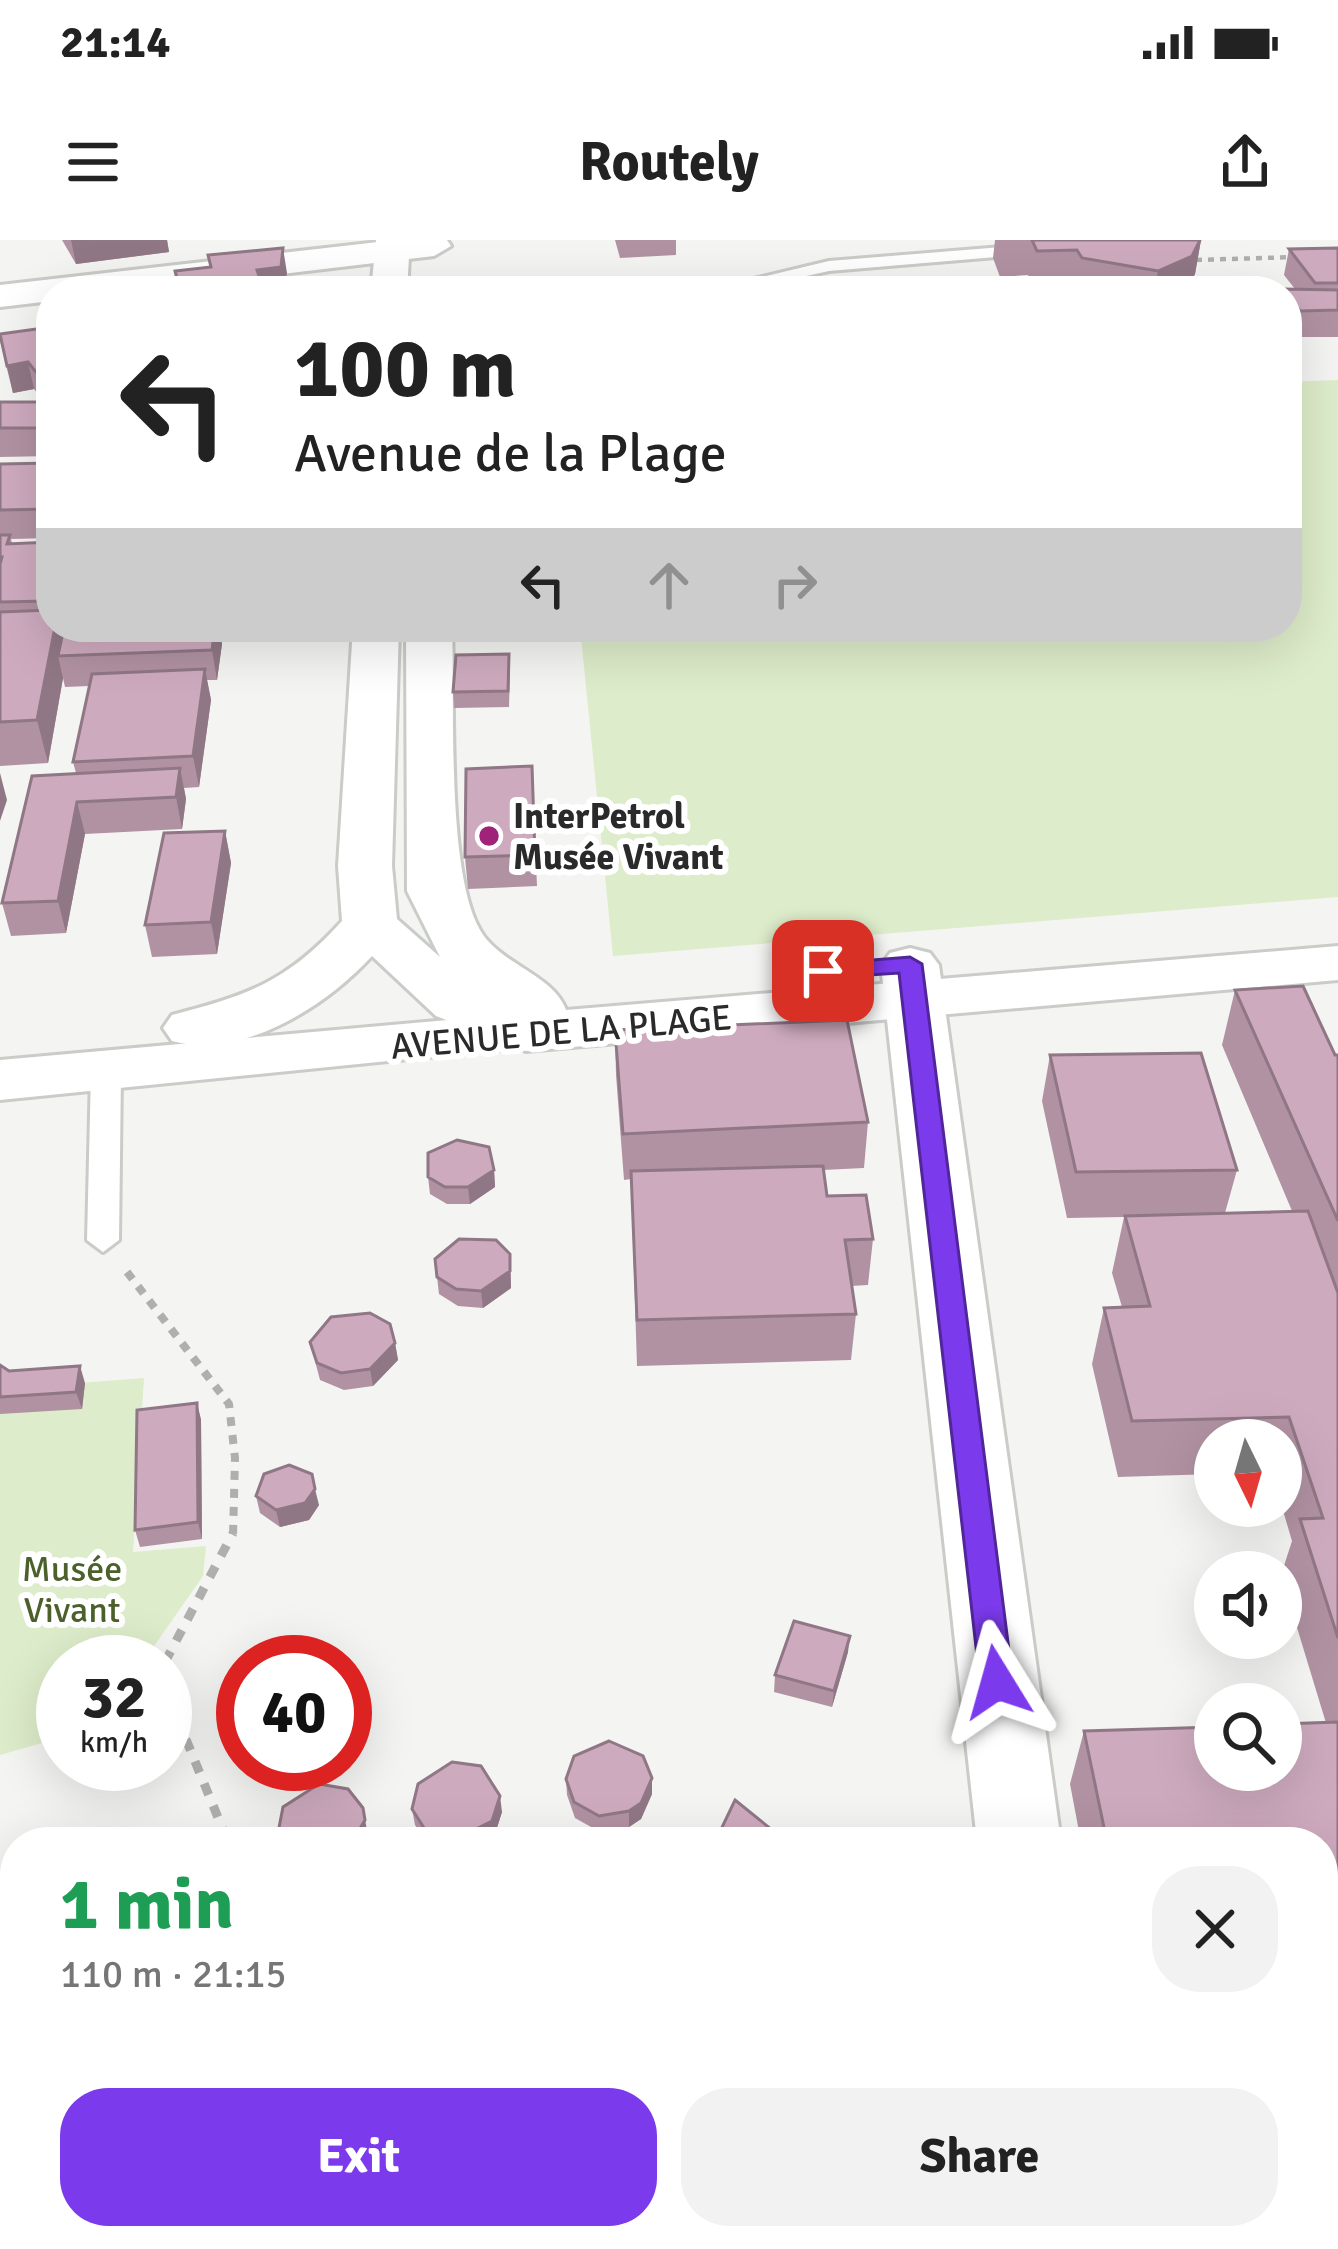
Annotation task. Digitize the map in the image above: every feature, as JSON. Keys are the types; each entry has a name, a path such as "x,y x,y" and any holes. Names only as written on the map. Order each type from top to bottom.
{"main road":[{"path":"154,276 434,243 433,276"},
{"path":"390,276 392,245"},
{"path":"0,296 36,291"},
{"path":"376,642 365,866 370,924 457,1003"},
{"path":"429,642 427,755 434,891 456,940 541,1020"},
{"path":"372,758 427,755"},
{"path":"193,1028 284,1006 323,979 370,924"},
{"name":"AVENUE DE LA PLAGE","path":"0,1080 106,1073 912,981 1338,926"},
{"name":"AVENUE DE LA PLAGE","path":"912,981 1338,963"},
{"path":"912,981 1017,1827"},
{"name":"AVENUE DE LA PLAGE","path":"0,1041 457,1003 541,1020"}],"lane":[{"path":"783,276 829,266 1002,252"},
{"path":"103,1240 106,1073"}],"path":[{"path":"1196,260 1316,257"},
{"path":"103,1240 229,1404 233,1539 180,1635"},
{"path":"192,1756 222,1827"}],"green space":[{"path":"1338,380 1338,897 613,956 582,642 1302,642 1302,381"},
{"name":"Musée Vivant","path":"0,1378 15,1388 144,1378 133,1552 206,1546 203,1576 162,1635 36,1635 36,1745 0,1755"}],"building":[{"path":"1032,240 1200,240 1192,256 1158,271 1082,258 1077,250 1037,251"},
{"path":"283,248 281,267 257,270 259,276 176,276 175,271 211,267 208,255"},
{"path":"1338,248 1338,283 1315,283 1289,249"},
{"path":"1302,289 1338,290 1338,310 1302,311"},
{"path":"36,329 36,371 28,362 7,366 0,334"},
{"path":"0,402 36,402 36,428 0,428"},
{"path":"36,463 36,509 0,510 0,464"},
{"path":"0,535 10,535 7,544 36,543 36,601 0,602"},
{"path":"36,611 36,642 52,642 37,720 0,722 0,612"},
{"path":"61,642 213,642 212,650 58,656"},
{"path":"509,654 508,691 453,692 456,655"},
{"path":"205,669 193,756 73,762 92,674"},
{"path":"532,766 535,855 465,857 466,769"},
{"path":"180,768 176,797 77,802 58,901 2,903 32,776"},
{"path":"225,831 211,922 145,925 164,833"},
{"path":"1303,986 1338,1055 1338,1221 1235,990"},
{"path":"847,1020 868,1122 623,1134 615,1030"},
{"path":"1201,1053 1237,1170 1076,1172 1050,1055"},
{"path":"457,1140 489,1147 494,1170 468,1187 445,1187 428,1177 428,1153"},
{"path":"823,1166 827,1196 866,1195 873,1239 845,1240 856,1314 637,1320 631,1171"},
{"path":"1308,1211 1338,1293 1338,1638 1302,1525 1302,1519 1323,1518 1302,1456 1302,1419 1132,1421 1104,1308 1150,1306 1125,1216"},
{"path":"459,1239 496,1240 510,1254 510,1271 481,1291 456,1289 437,1277 435,1259"},
{"path":"370,1313 390,1324 395,1343 370,1369 341,1373 317,1363 310,1342 331,1317"},
{"path":"0,1365 9,1371 80,1366 76,1392 0,1397"},
{"path":"197,1403 198,1522 135,1530 137,1410"},
{"path":"289,1465 312,1474 315,1489 305,1503 276,1510 256,1496 264,1474"},
{"path":"794,1621 850,1636 834,1691 775,1675"},
{"path":"1338,1722 1338,1827 1104,1827 1084,1731 1194,1728 1194,1791 1302,1791 1302,1723"},
{"path":"609,1741 643,1756 652,1778 641,1803 629,1811 599,1816 574,1802 566,1779 574,1756"},
{"path":"452,1762 481,1766 500,1796 492,1821 480,1827 423,1827 412,1809 418,1784"},
{"path":"308,1791 350,1791 363,1808 365,1820 361,1827 279,1827 283,1807"},
{"path":"735,1800 768,1827 722,1827"}],"place":[{"name":"InterPetrol Musée Vivant","path":"489,836"}],"route":[{"path":"823,971 910,964 997,1682"}]}
